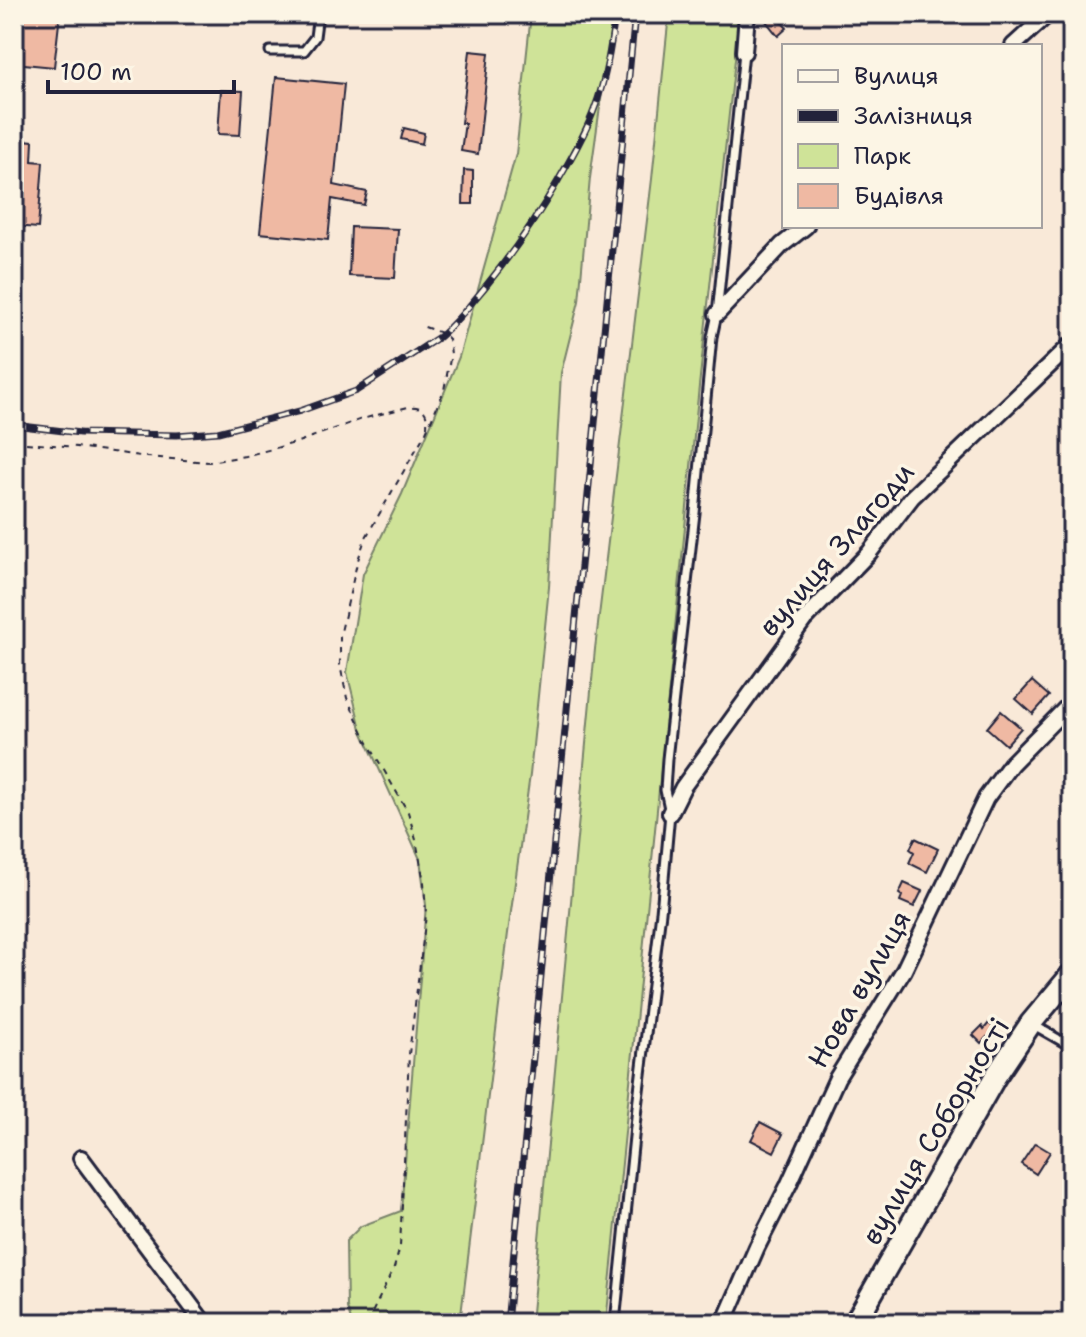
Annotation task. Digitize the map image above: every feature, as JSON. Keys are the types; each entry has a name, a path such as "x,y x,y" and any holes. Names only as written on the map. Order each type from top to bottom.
{"street":[{"path":"744,52 747,14"},
{"path":"1015,44 1048,14"},
{"path":"717,314 782,245 803,228"},
{"name":"вулиця Злагоди","path":"670,813 683,787 804,620 869,553 912,497 1072,344"},
{"name":"Нова вулиця","path":"724,1323 837,1078 904,970 986,798 1011,764 1072,702"},
{"name":"вулиця Соборності","path":"855,1323 995,1077 1031,1023 1072,974"},
{"path":"81,1158 204,1323"}],"lane":[{"path":"270,51 304,51 315,37 318,14"},
{"path":"615,1323 661,912 670,813 665,790 667,759 744,52"},
{"path":"1031,1023 1072,1047"}],"path":[{"path":"367,1323 394,1268 400,1247 409,1054 426,915 424,882 408,812 367,741 347,698 340,665 340,636 365,539 426,432 444,390 451,354 449,339 444,334 419,325"},
{"path":"14,442 209,462 295,443 362,419 413,406 424,409 427,414 426,432"}],"green space":[{"path":"531,14 613,14 590,178 579,301 561,373 549,587 530,775 460,1323 352,1323 347,1308 346,1241 361,1226 401,1211 426,905 420,859 361,729 347,672 363,574 402,494 459,357 516,154"},
{"path":"669,14 740,14 699,386 606,1323 531,1323 595,649"}],"building":[{"path":"14,14 60,14 54,67 14,63"},
{"path":"774,14 787,28 778,36 766,21"},
{"path":"470,51 489,53 478,154 461,151 465,123 461,123"},
{"path":"276,77 344,84 334,185 367,192 364,205 332,199 328,240 260,233"},
{"path":"221,90 243,91 240,135 218,134"},
{"path":"404,128 424,133 422,144 401,139"},
{"path":"14,139 33,141 32,161 43,162 38,228 14,226"},
{"path":"464,170 473,171 473,204 463,204"},
{"path":"351,227 398,229 395,278 349,276"},
{"path":"1032,681 1049,696 1033,714 1016,699"},
{"path":"1001,711 1021,728 1006,745 987,728"},
{"path":"915,838 938,849 927,872 909,863"},
{"path":"904,883 922,891 914,907 900,901 902,896 899,894"},
{"path":"989,1023 998,1032 981,1043 973,1035"},
{"path":"760,1122 783,1134 774,1152 751,1140"},
{"path":"1035,1143 1050,1152 1036,1174 1021,1164"}],"railway":[{"path":"14,425 80,433 177,435 218,432 300,411 356,391 439,337 463,314 505,262 573,155 602,86 615,14"},
{"path":"507,1323 635,14"}]}
